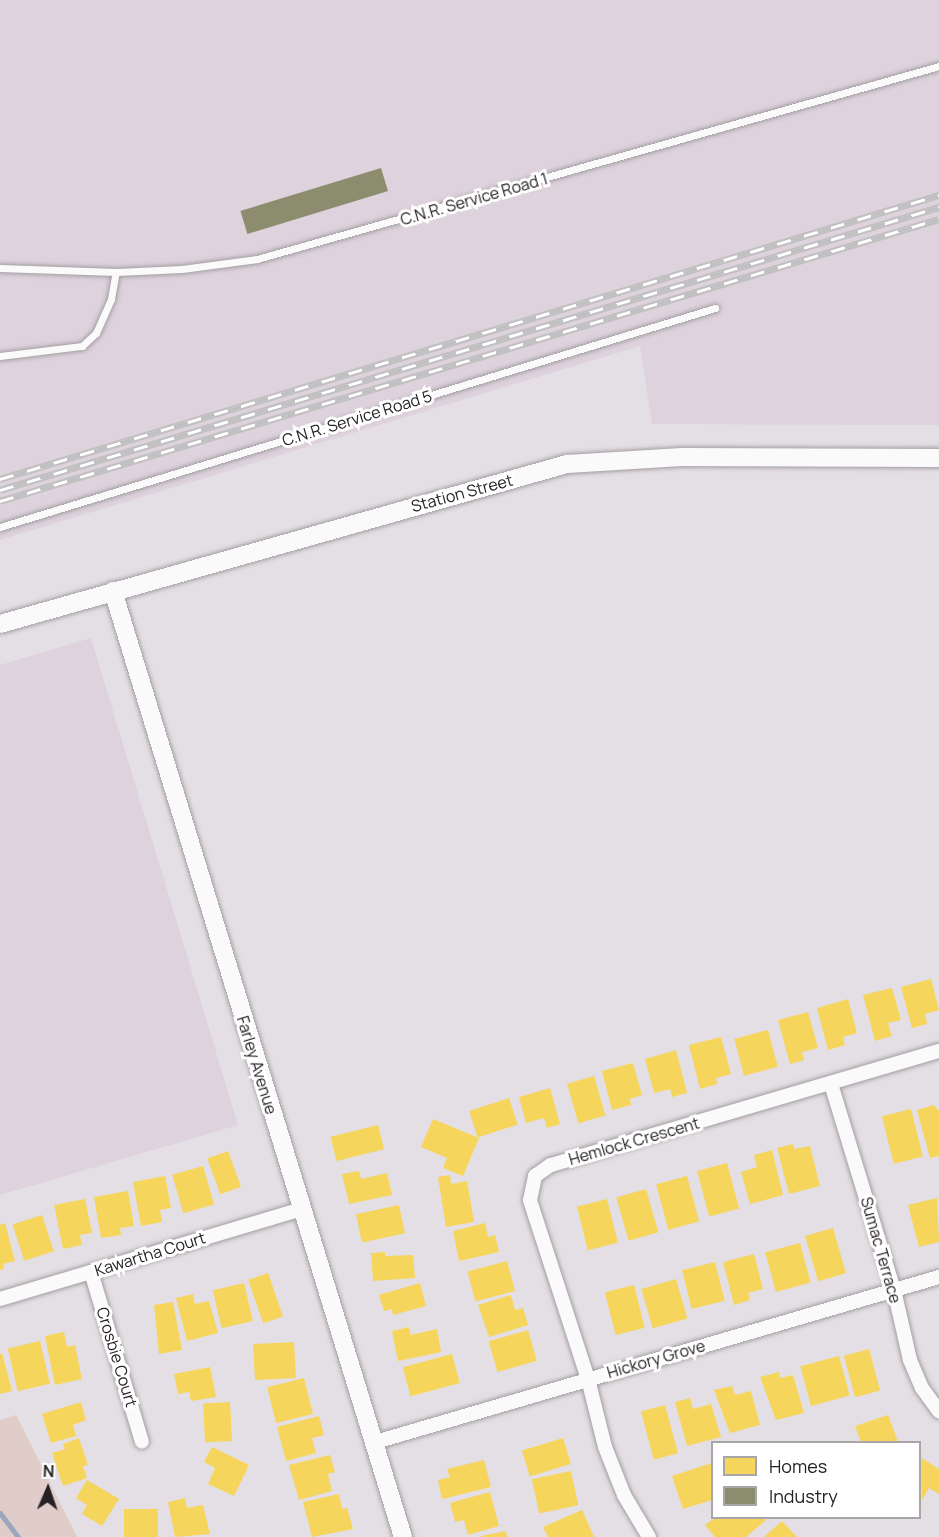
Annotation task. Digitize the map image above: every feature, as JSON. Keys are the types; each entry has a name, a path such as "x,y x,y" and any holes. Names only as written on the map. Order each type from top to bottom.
{"street":[{"name":"Station Street","path":"0,624 567,464 682,457 939,458"},
{"name":"Farley Avenue","path":"113,591 372,1443 403,1537"},
{"name":"Hemlock Crescent","path":"649,1537 624,1495 605,1447 588,1379 530,1200 535,1176 551,1165 939,1052"},
{"name":"Sumac Terrace","path":"831,1084 894,1290 910,1360 922,1388 939,1411"},
{"name":"Kawartha Court","path":"0,1299 301,1209"},
{"name":"Crosbie Court","path":"91,1272 142,1442"},
{"name":"Hickory Grove","path":"372,1443 939,1277"}],"lane":[{"name":"C.N.R. Service Road 1","path":"0,268 116,272 182,269 301,248 939,66"},
{"path":"0,356 73,350 90,340 111,298 116,272"},
{"name":"C.N.R. Service Road 5","path":"0,527 715,308"}],"shaded area":[{"path":"0,0 939,0 939,425 652,424 640,346 0,540"},
{"path":"91,638 238,1125 0,1195 0,665"},
{"path":"16,1415 77,1537 0,1537 0,1420"}],"building: Homes":[{"path":"931,979 939,1010 925,1014 927,1024 912,1028 901,987"},
{"path":"892,988 901,1020 888,1023 892,1036 875,1041 863,995"},
{"path":"848,999 857,1033 843,1037 845,1045 828,1050 817,1008"},
{"path":"808,1012 818,1048 802,1052 804,1060 790,1064 778,1020"},
{"path":"768,1030 778,1067 744,1076 734,1039"},
{"path":"721,1037 731,1074 716,1078 717,1084 700,1089 689,1045"},
{"path":"676,1050 687,1093 672,1097 670,1089 654,1093 645,1059"},
{"path":"633,1063 642,1095 630,1099 631,1105 612,1110 602,1071"},
{"path":"594,1076 605,1115 578,1123 567,1084"},
{"path":"550,1088 560,1124 547,1128 544,1118 526,1123 519,1097"},
{"path":"509,1098 518,1125 478,1138 469,1111"},
{"path":"934,1105 939,1111 939,1156 930,1158 917,1110"},
{"path":"911,1109 923,1157 894,1164 882,1116"},
{"path":"433,1119 479,1138 463,1176 443,1168 447,1158 421,1147"},
{"path":"378,1125 384,1149 337,1161 330,1137"},
{"path":"793,1144 794,1149 810,1146 820,1186 789,1194 777,1148"},
{"path":"772,1150 783,1195 750,1204 741,1172 757,1167 754,1155"},
{"path":"228,1151 241,1187 220,1194 207,1159"},
{"path":"727,1163 739,1208 709,1216 697,1171"},
{"path":"203,1166 214,1204 183,1213 172,1175"},
{"path":"359,1171 361,1179 387,1173 392,1195 349,1204 342,1174"},
{"path":"450,1175 451,1184 467,1181 474,1222 446,1227 438,1177"},
{"path":"165,1176 171,1208 160,1210 162,1222 141,1226 133,1182"},
{"path":"687,1176 699,1221 668,1230 656,1184"},
{"path":"646,1189 658,1232 629,1241 616,1198"},
{"path":"128,1191 134,1226 120,1228 121,1235 101,1238 94,1197"},
{"path":"937,1198 939,1242 919,1247 908,1205"},
{"path":"85,1199 92,1233 80,1235 82,1245 63,1249 54,1205"},
{"path":"607,1199 618,1243 588,1250 577,1206"},
{"path":"399,1205 405,1233 362,1243 356,1214"},
{"path":"42,1215 54,1251 24,1261 13,1225"},
{"path":"5,1223 15,1261 3,1264 4,1269 0,1270 0,1225"},
{"path":"485,1223 488,1237 495,1235 499,1252 459,1261 453,1231"},
{"path":"833,1228 846,1273 818,1281 805,1236"},
{"path":"800,1243 811,1283 776,1292 765,1252"},
{"path":"385,1252 385,1256 413,1255 415,1278 373,1281 371,1253"},
{"path":"754,1254 763,1289 748,1293 750,1300 734,1305 723,1262"},
{"path":"507,1261 515,1291 475,1302 467,1272"},
{"path":"715,1262 725,1301 692,1309 682,1270"},
{"path":"268,1273 283,1316 263,1323 248,1280"},
{"path":"676,1279 687,1318 653,1328 641,1289"},
{"path":"244,1283 253,1321 222,1328 213,1290"},
{"path":"420,1283 426,1306 393,1315 392,1309 384,1311 379,1295"},
{"path":"634,1285 645,1328 616,1335 605,1292"},
{"path":"193,1294 195,1304 209,1301 218,1333 187,1341 176,1298"},
{"path":"511,1295 515,1310 523,1308 528,1325 489,1337 478,1305"},
{"path":"173,1302 182,1350 159,1354 154,1305"},
{"path":"409,1327 411,1335 437,1329 441,1352 398,1361 392,1331"},
{"path":"528,1330 537,1361 497,1372 489,1341"},
{"path":"64,1332 67,1347 75,1345 82,1379 55,1385 45,1336"},
{"path":"40,1341 50,1384 18,1391 8,1348"},
{"path":"294,1342 296,1378 255,1380 253,1344"},
{"path":"869,1349 880,1391 855,1397 844,1356"},
{"path":"2,1353 12,1391 0,1394 0,1354"},
{"path":"452,1354 460,1383 411,1396 403,1367"},
{"path":"839,1356 850,1396 811,1406 800,1366"},
{"path":"210,1367 216,1397 191,1401 189,1392 178,1394 174,1374"},
{"path":"779,1372 780,1378 793,1375 804,1413 776,1420 760,1377"},
{"path":"304,1378 313,1414 276,1423 267,1387"},
{"path":"732,1386 735,1395 751,1391 760,1425 730,1433 714,1390"},
{"path":"690,1398 693,1409 711,1404 721,1437 687,1446 675,1402"},
{"path":"81,1402 86,1420 73,1425 76,1436 51,1443 42,1414"},
{"path":"230,1402 232,1441 205,1442 203,1403"},
{"path":"665,1405 678,1453 654,1460 641,1411"},
{"path":"888,1415 898,1441 861,1441 855,1426"},
{"path":"319,1416 324,1435 312,1438 316,1453 286,1461 277,1427"},
{"path":"79,1438 88,1465 83,1466 87,1478 63,1486 52,1453 65,1449 63,1444"},
{"path":"563,1438 571,1464 530,1476 522,1451"},
{"path":"212,1447 249,1465 234,1496 208,1484 215,1468 204,1462"},
{"path":"330,1455 335,1472 328,1474 332,1491 299,1500 289,1465"},
{"path":"921,1458 939,1469 939,1494 929,1488 922,1500"},
{"path":"484,1460 491,1487 442,1499 438,1480 450,1477 447,1469"},
{"path":"711,1463 711,1500 683,1509 672,1476"},
{"path":"571,1471 578,1505 539,1514 532,1479"},
{"path":"87,1480 119,1499 102,1526 82,1514 87,1505 76,1498"},
{"path":"490,1492 499,1526 468,1535 464,1520 455,1522 450,1503"},
{"path":"339,1494 342,1509 347,1508 353,1529 312,1537 303,1502"},
{"path":"185,1498 187,1508 203,1505 210,1534 175,1537 168,1502"},
{"path":"124,1509 158,1509 158,1537 124,1537"},
{"path":"582,1510 594,1537 548,1537 543,1527"},
{"path":"714,1519 766,1520 746,1537 715,1537 705,1525"},
{"path":"782,1521 797,1537 764,1537"},
{"path":"506,1531 507,1537 481,1537 481,1536"}],"building: Industry":[{"path":"381,168 388,191 247,234 240,211"}],"waterway":[{"path":"0,1513 18,1537"}],"railway":[{"path":"0,479 939,195"},
{"path":"0,490 939,207"},
{"path":"0,501 939,219"}]}
